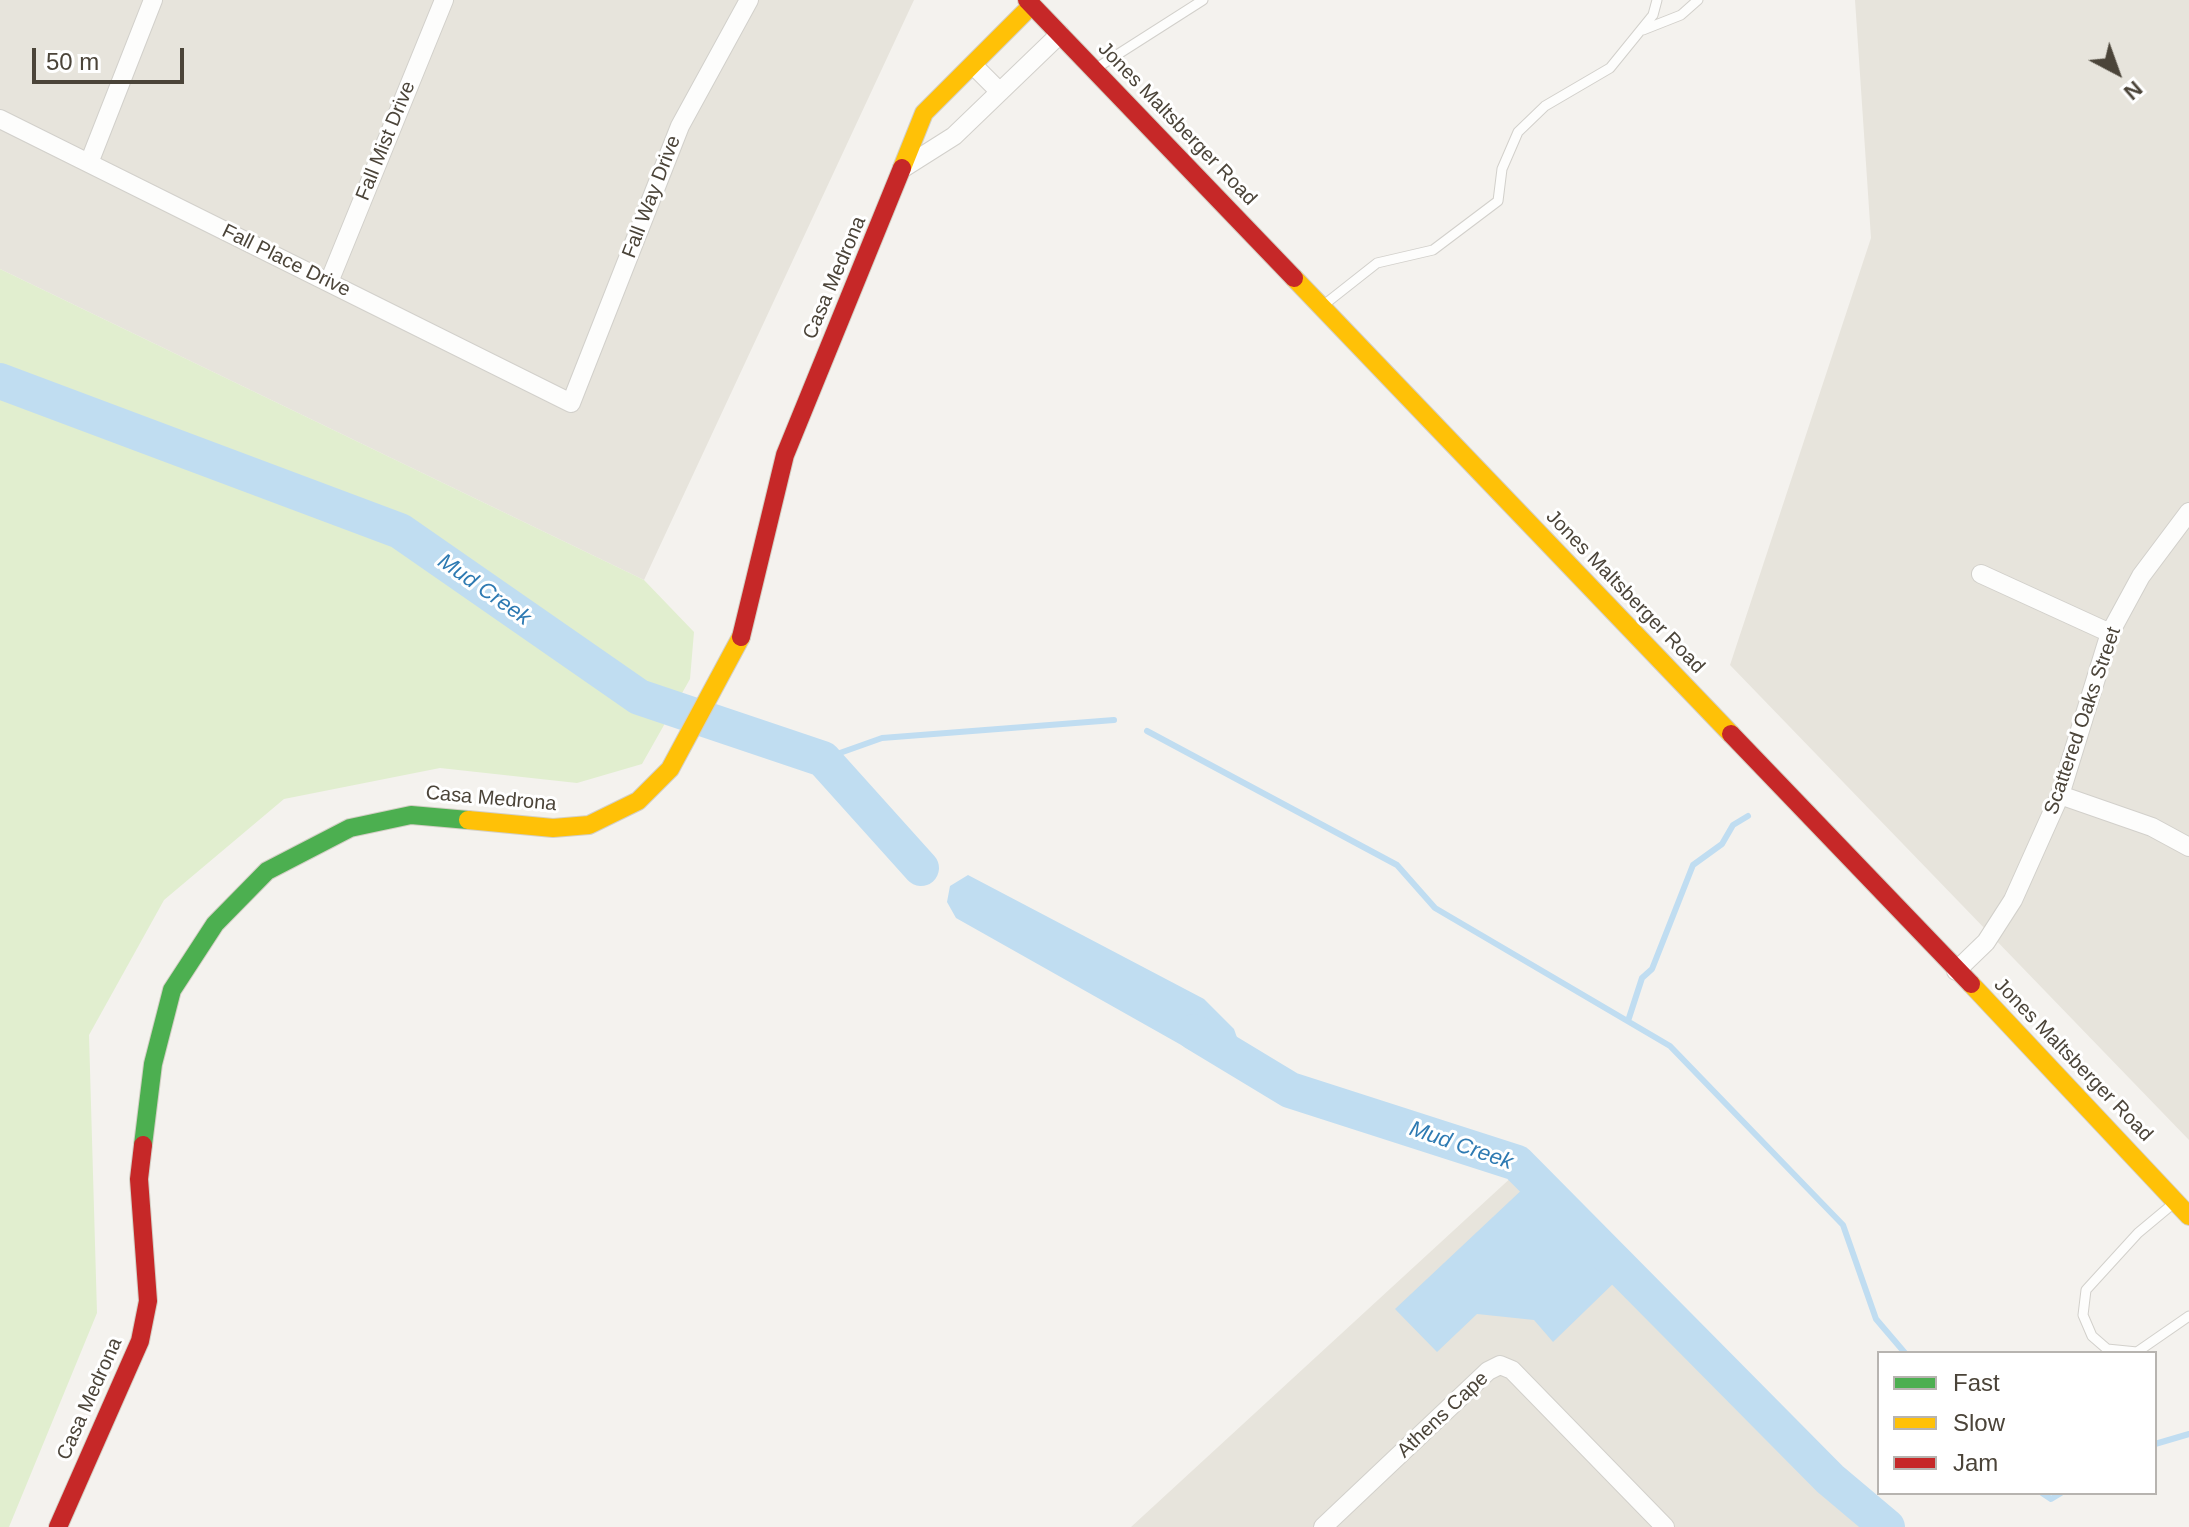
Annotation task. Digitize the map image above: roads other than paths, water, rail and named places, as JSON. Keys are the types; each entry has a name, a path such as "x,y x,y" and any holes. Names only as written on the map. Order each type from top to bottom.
{"street":[{"path":"89,163 153,0"},
{"name":"Fall Mist Drive","path":"329,282 444,0"},
{"name":"Fall Way Drive","path":"571,403 680,126 749,0"},
{"name":"Jones Maltsberger Road","path":"1032,2 2189,1216"},
{"name":"Casa Medrona","path":"58,1527 140,1341 148,1301 139,1179 153,1064 172,990 215,924 267,871 350,828 411,815 553,828 589,825 638,801 670,769 740,640 785,455 905,167 924,113 1032,2"},
{"path":"905,167 954,136 1060,34"},
{"path":"973,65 1000,92"},
{"name":"Fall Place Drive","path":"0,119 571,403"},
{"name":"Scattered Oaks Street","path":"1956,971 1999,925 2060,795 2110,633 2141,576 2189,512"},
{"path":"1981,574 2110,633"},
{"path":"2060,795 2152,827 2189,847"},
{"name":"Athens Cape","path":"1323,1527 1488,1371 1500,1365 1512,1370 1665,1527"}],"lane":[{"path":"1095,69 1203,0"},
{"path":"1322,306 1377,263 1433,250 1498,201 1502,169 1518,132 1545,106 1610,68 1643,30 1657,0"},
{"path":"1643,30 1681,15 1698,0"},
{"path":"2127,1351 2107,1349 2092,1336 2083,1315 2086,1290 2138,1233 2176,1201"},
{"path":"2138,1351 2189,1316"}],"water":[{"path":"968,875 1204,999 1234,1029 1240,1046 1230,1063 1206,1059 956,918 947,902 950,886"},
{"path":"1527,1185 1619,1278 1553,1342 1534,1320 1477,1314 1437,1352 1395,1309"}],"waterway":[{"name":"Mud Creek","path":"0,381 400,531 639,697 823,759 921,868"},
{"path":"823,759 882,738 1114,720"},
{"path":"1147,731 1397,865 1435,908 1670,1046 1843,1225 1876,1319 1903,1351"},
{"path":"1628,1021 1642,978 1652,969 1693,865 1722,844 1733,825 1748,816"},
{"name":"Mud Creek","path":"1194,1032 1290,1090 1517,1163 1830,1479 1887,1527"},
{"path":"2157,1443 2189,1434"},
{"path":"2045,1495 2051,1499 2058,1495"}]}
